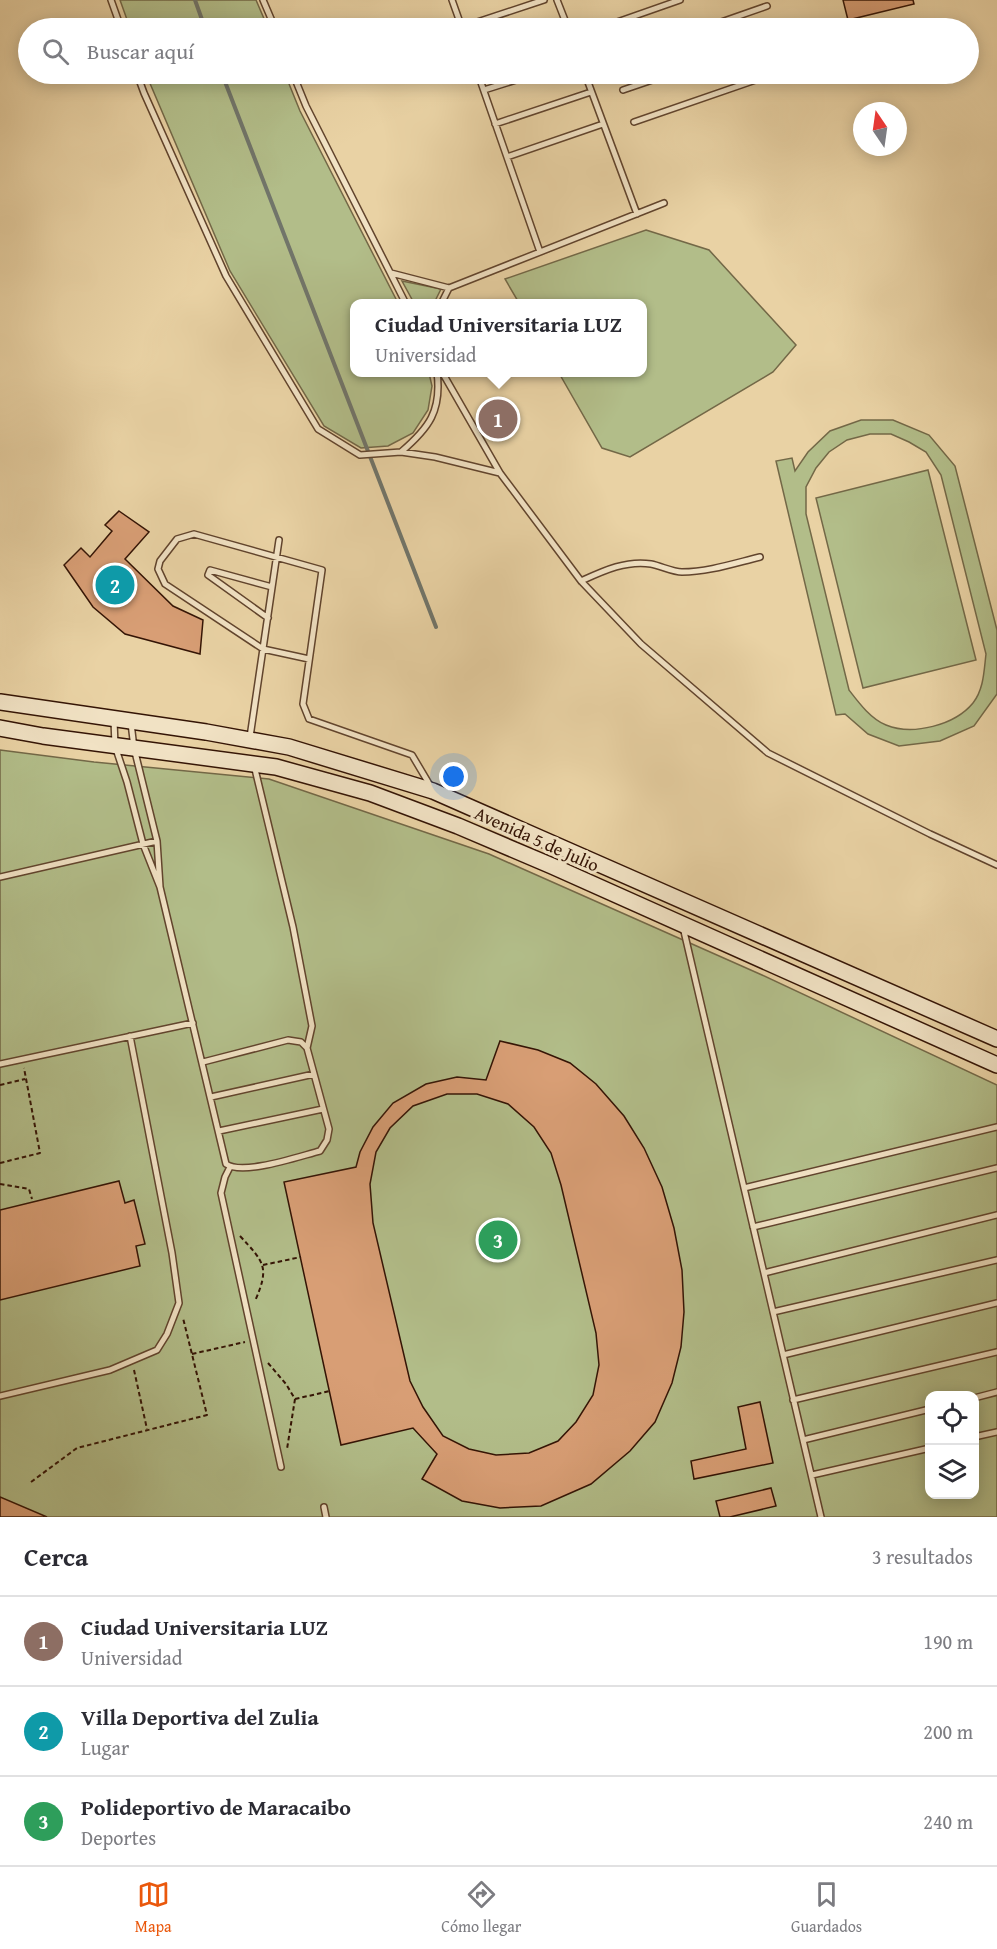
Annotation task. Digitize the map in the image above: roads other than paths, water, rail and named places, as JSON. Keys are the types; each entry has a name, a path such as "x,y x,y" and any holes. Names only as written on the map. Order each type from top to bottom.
{"main road":[{"name":"Avenida 5 de Julio","path":"0,702 289,747 433,791 997,1039"},
{"name":"Avenida 5 de Julio","path":"0,728 43,736 276,767 370,794 458,826 997,1065"},
{"path":"682,926 694,905"}],"lane":[{"path":"111,0 117,18"},
{"path":"263,0 270,18"},
{"path":"452,0 458,18"},
{"path":"491,18 544,0"},
{"path":"557,0 564,18"},
{"path":"629,18 681,0"},
{"path":"733,18 767,6"},
{"path":"141,84 226,276 318,429 360,455 400,452 435,457 500,473"},
{"path":"297,84 404,299"},
{"path":"482,84 540,252"},
{"path":"484,90 503,84"},
{"path":"588,84 637,214"},
{"path":"623,90 641,84"},
{"path":"634,122 744,84"},
{"path":"495,124 591,92"},
{"path":"507,157 603,124"},
{"path":"391,273 449,288 664,203"},
{"path":"443,299 449,288"},
{"path":"400,452 422,434 434,414 439,388 438,377"},
{"path":"445,377 500,473 581,581 641,644 768,753 997,865"},
{"path":"309,659 263,649 165,584 159,569 160,561 177,539 194,534 322,570 303,704 309,719 412,756 433,791"},
{"path":"249,740 279,540"},
{"path":"581,581 629,563 647,563 680,572 703,570 760,557"},
{"path":"268,618 208,575 210,570 272,587"},
{"path":"114,718 115,746 143,844 159,887 226,1164 230,1167 253,1167 320,1151 327,1140 329,1129 308,1048 312,1026 292,927 254,764"},
{"path":"131,721 134,748 157,841 159,887"},
{"path":"0,877 157,841"},
{"path":"682,926 820,1517"},
{"path":"0,1064 193,1023"},
{"path":"0,1396 110,1370 157,1350 167,1334 179,1303 172,1253 130,1036"},
{"path":"203,1062 288,1040 302,1042 308,1048"},
{"path":"211,1097 314,1074"},
{"path":"219,1131 324,1109"},
{"path":"744,1188 997,1127"},
{"path":"230,1167 221,1193 281,1467"},
{"path":"753,1227 997,1168"},
{"path":"764,1273 997,1215"},
{"path":"773,1312 997,1260"},
{"path":"783,1355 997,1303"},
{"path":"793,1400 997,1352"},
{"path":"979,1397 997,1392"},
{"path":"803,1440 925,1410"},
{"path":"979,1436 997,1432"},
{"path":"812,1475 925,1449"},
{"path":"324,1507 326,1517"}],"waterway":[{"path":"195,0 201,18"},
{"path":"226,84 436,627"}],"place":[{"name":"Ciudad Universitaria LUZ","path":"498,419"},
{"name":"Villa Deportiva del Zulia","path":"115,585"},
{"name":"Polideportivo de Maracaibo","path":"498,1240"}]}
